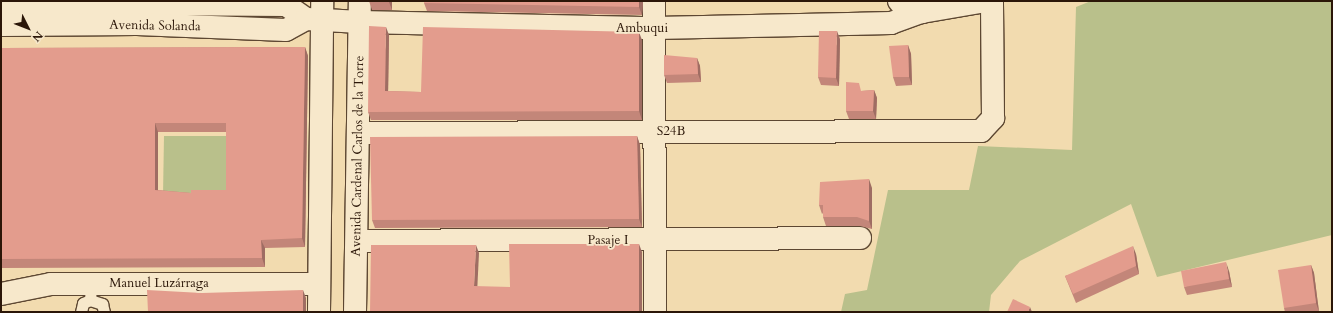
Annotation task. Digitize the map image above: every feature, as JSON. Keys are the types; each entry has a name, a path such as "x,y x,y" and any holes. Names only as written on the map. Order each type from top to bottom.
{"street":[{"name":"Avenida Cardenal Carlos de la Torre","path":"355,312 360,133 360,1"},
{"path":"654,1 656,130 655,312"},
{"name":"Ambuqui","path":"360,22 655,28 890,23 908,7 986,1"},
{"name":"S24B","path":"360,133 656,130 982,132 994,118 992,1"},
{"name":"Avenida Solanda","path":"1,2 286,5 317,13"},
{"path":"319,312 317,13 360,22"},
{"name":"Avenida Solanda","path":"1,25 137,24 286,30 317,13"},
{"name":"Pasaje I","path":"357,241 860,238"},
{"name":"Manuel Luzárraga","path":"1,294 51,284 91,292 318,284"}],"lane":[{"path":"81,312 83,303 91,292 102,304 104,312"}],"green space":[{"path":"1091,1 1332,1 1332,235 1157,277 1131,204 1020,261 991,295 989,312 841,312 845,294 867,290 888,190 969,190 978,146 1072,150 1076,7"},
{"path":"164,136 226,136 226,196 163,196"}],"building":[{"path":"424,1 639,1 639,7 424,3"},
{"path":"369,26 386,27 385,91 421,92 423,27 639,32 639,111 368,112"},
{"path":"819,31 837,31 836,78 818,77"},
{"path":"908,45 909,77 893,77 889,46"},
{"path":"305,47 302,238 261,240 262,258 1,259 1,48","holes":["155,123 226,123 226,190 191,190 191,193 155,190"]},
{"path":"664,55 697,58 698,74 664,75"},
{"path":"846,82 859,83 861,91 874,90 873,111 846,111"},
{"path":"637,136 639,219 372,220 370,137"},
{"path":"869,179 869,221 857,217 823,217 823,205 819,205 820,182"},
{"path":"509,244 639,244 639,312 370,312 371,245 476,245 474,286 510,287"},
{"path":"1133,246 1136,266 1073,294 1065,276"},
{"path":"1226,262 1229,279 1184,287 1181,271"},
{"path":"1311,265 1316,303 1284,308 1278,270"},
{"path":"147,290 202,293 303,290 303,312 148,312"},
{"path":"1013,299 1030,307 1028,312 1007,312"}]}
